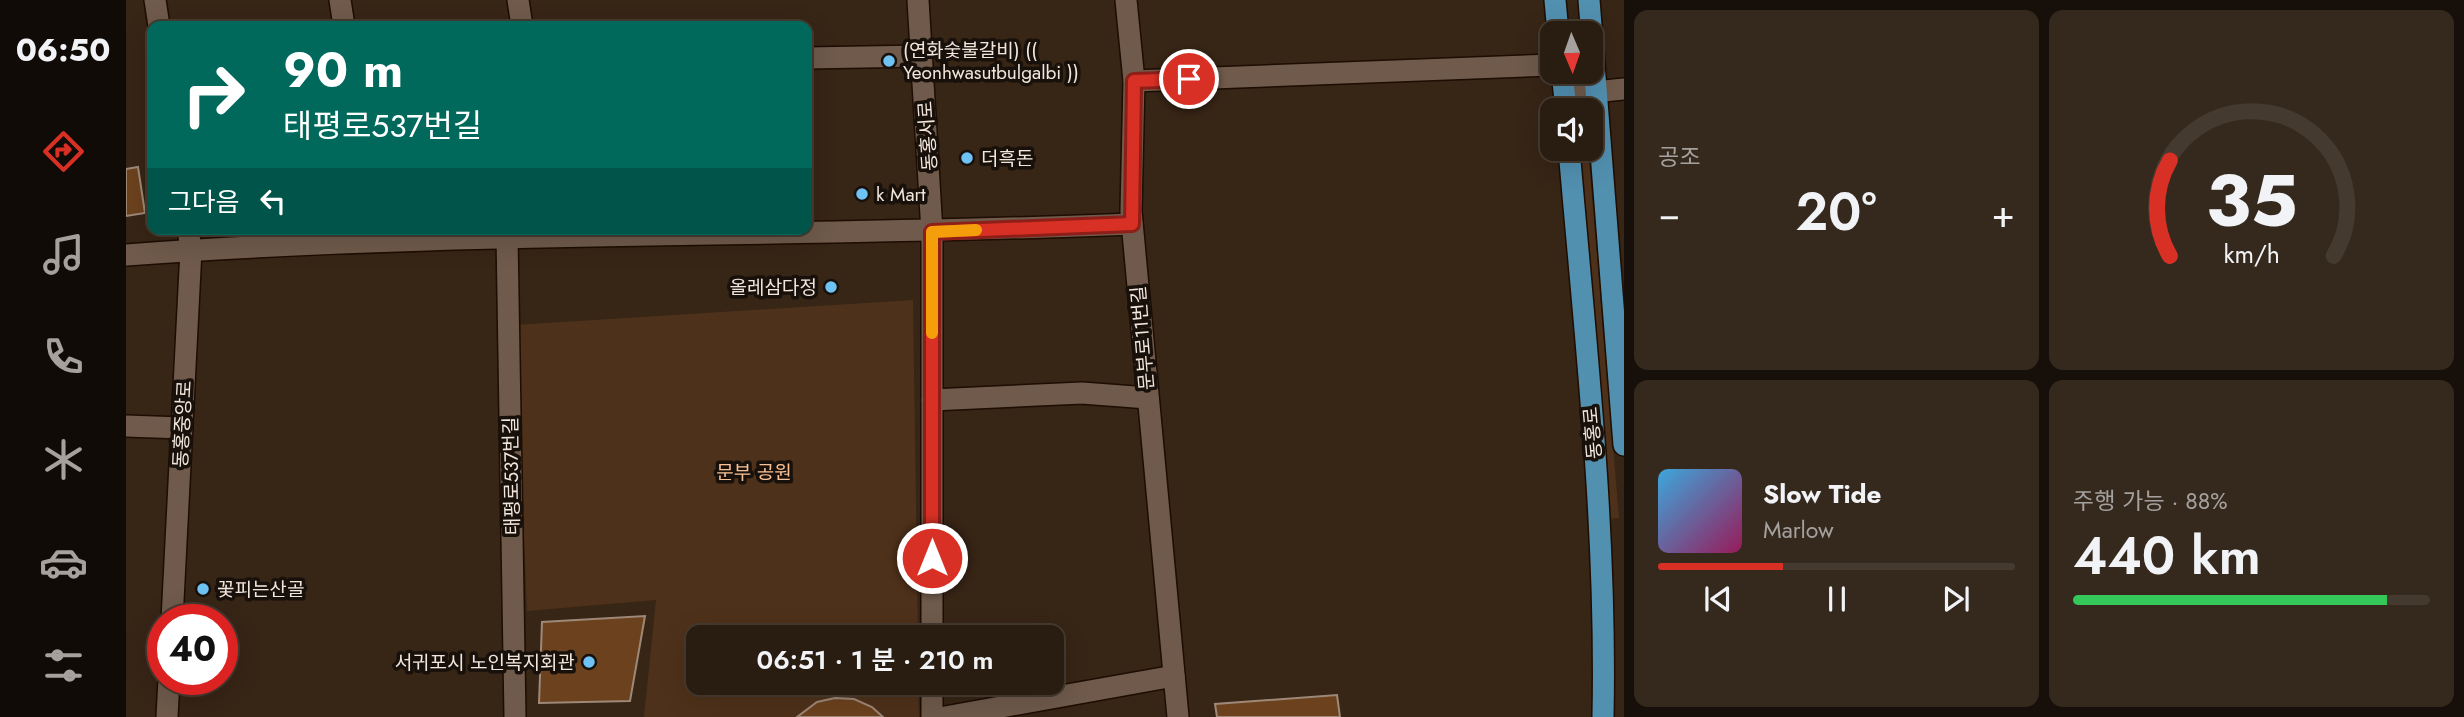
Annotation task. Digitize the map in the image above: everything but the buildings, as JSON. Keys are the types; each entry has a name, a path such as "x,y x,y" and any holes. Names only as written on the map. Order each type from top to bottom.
{"main road":[{"path":"1555,0 1557,21"},
{"name":"동홍로","path":"1589,0 1624,445"},
{"name":"동홍로","path":"1570,161 1601,538 1605,630 1603,717"},
{"path":"1596,717 1605,630"}],"street":[{"path":"155,0 158,21"},
{"path":"340,0 343,21"},
{"path":"518,0 521,21"},
{"name":"동홍서로","path":"918,0 932,232 932,625"},
{"name":"문부로11번길","path":"1126,0 1134,81 1132,224 1178,717"},
{"path":"812,58 922,56"},
{"path":"1134,81 1540,65"},
{"path":"1579,98 1595,92 1624,89"},
{"path":"812,232 932,232 1132,224"},
{"path":"126,255 190,240 376,235 519,235"},
{"name":"태평로537번길","path":"507,236 516,717"},
{"name":"동홍중앙로","path":"173,604 190,240"},
{"path":"932,400 1082,393 1148,398"},
{"path":"126,426 182,428"},
{"path":"945,717 1174,676"},
{"path":"167,717 168,695"},
{"path":"932,695 932,717"}],"green space":[{"path":"1576,161 1589,161 1619,518 1607,519"},
{"name":"문부 공원","path":"913,300 918,625 686,625 686,695 918,695 919,717 644,717 656,600 527,611 515,325"}],"slow traffic":[{"path":"932,333 932,232 976,230"}],"place":[{"name":"(연화숯불갈비) (( Yeonhwasutbulgalbi ))","path":"889,61"},
{"name":"더흑돈","path":"967,158"},
{"name":"k Mart","path":"862,194"},
{"name":"올레삼다정","path":"831,287"},
{"name":"꽃피는산골","path":"203,589"},
{"name":"서귀포시 노인복지회관","path":"589,662"}],"route":[{"path":"932,558 932,232 1132,224 1134,81 1189,79"}]}
